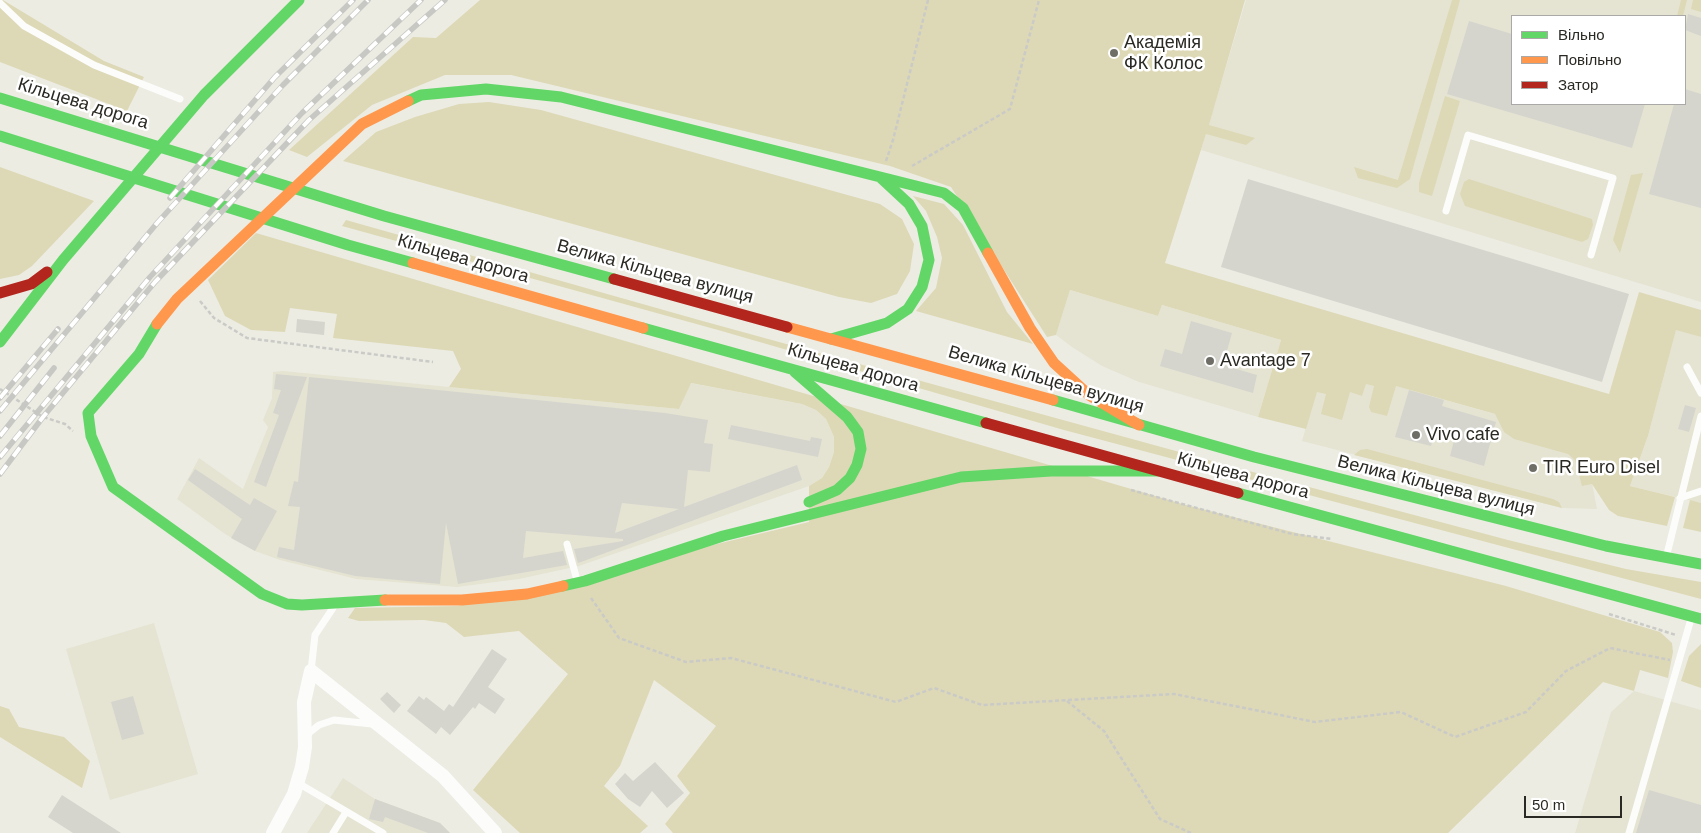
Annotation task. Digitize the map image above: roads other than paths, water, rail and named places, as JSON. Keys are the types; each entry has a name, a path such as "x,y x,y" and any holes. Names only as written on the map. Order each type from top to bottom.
{"main road":[{"path":"0,342 64,260 204,94 299,0"},
{"path":"1139,425 1089,395 1054,363 1030,328 963,208 944,193 561,97 486,89 422,96 362,124 189,288 161,318 139,354 88,413 91,436 113,487 262,594 287,604 302,605 338,602 462,600 527,594 581,582 724,536 961,477 1051,471 1157,472"},
{"name":"Кільцева дорога","path":"0,98 116,132 384,216"},
{"name":"Кільцева дорога","path":"0,136 348,245 1157,472 1696,617"},
{"path":"831,339 887,323 908,309 922,287 929,260 922,226 909,204 885,178"},
{"name":"Велика Кільцева вулиця","path":"384,216 1303,470 1606,546 1666,559 1701,564"},
{"path":"0,294 31,284 64,260"},
{"path":"724,536 837,490 850,478 857,465 861,449 858,432 847,417 790,368"}],"street":[{"path":"273,833 298,783 305,747 304,702 311,671 444,776 495,833"}],"lane":[{"path":"0,3 24,26 94,65 180,99"},
{"path":"1446,211 1468,135 1613,178 1591,255"},
{"path":"1687,367 1701,393"},
{"path":"1666,559 1701,416"},
{"path":"1680,498 1701,491"},
{"path":"567,544 581,582"},
{"path":"311,671 315,635 320,624 338,602"},
{"path":"1629,833 1685,638 1696,617"},
{"path":"305,736 319,725 334,720 378,724"},
{"path":"298,783 383,833"},
{"path":"333,833 346,812"}],"railway":[{"path":"170,198 275,77 353,0"},
{"path":"0,411 158,222 283,85 368,0"},
{"path":"0,457 150,277 302,113 421,0"},
{"path":"0,474 43,417 155,282 309,120 445,0"},
{"path":"0,398 58,329"},
{"path":"0,436 54,368"}],"place":[{"name":"Академія ФК Колос","path":"1114,53"},
{"name":"Avantage 7","path":"1210,361"},
{"name":"Vivo cafe","path":"1416,435"},
{"name":"TIR Euro Disel","path":"1533,468"}]}
